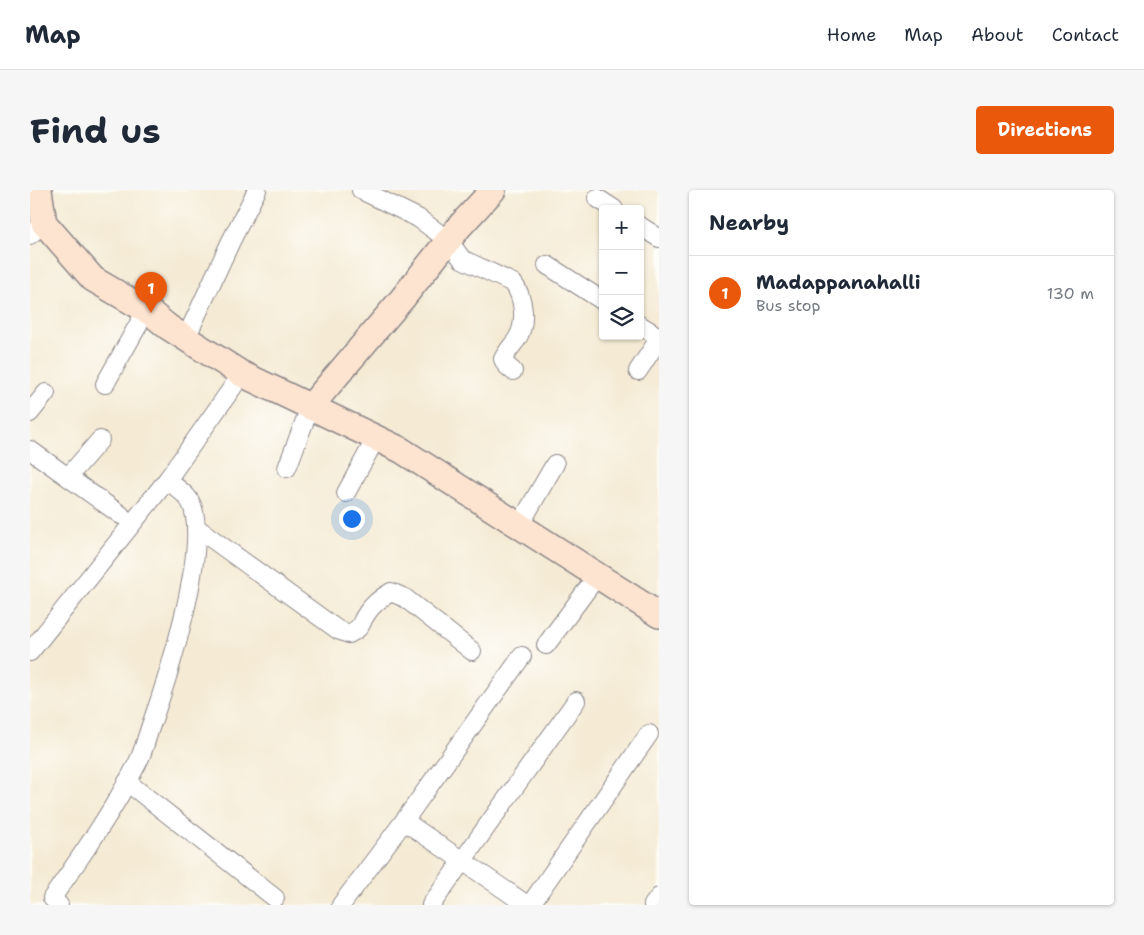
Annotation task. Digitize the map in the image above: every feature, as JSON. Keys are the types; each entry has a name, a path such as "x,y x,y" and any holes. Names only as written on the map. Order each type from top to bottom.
{"main road":[{"path":"39,190 37,229 93,279 146,311 242,374 401,450 659,615"},
{"path":"310,407 491,191"}],"street":[{"path":"186,338 257,190"},
{"path":"361,190 418,218 448,240 462,259 473,266 513,283 518,290 522,304 522,325 517,339 503,359 506,365 513,371"},
{"path":"597,198 608,205"},
{"path":"644,229 659,238"},
{"path":"547,265 599,298"},
{"path":"105,384 146,311"},
{"path":"638,371 659,338 644,328"},
{"path":"30,652 167,480 242,374"},
{"path":"30,413 46,393"},
{"path":"287,468 310,407"},
{"path":"346,493 376,438"},
{"path":"68,477 100,440"},
{"path":"30,450 121,515"},
{"path":"519,526 555,464"},
{"path":"52,903 98,832 138,762 167,679 191,583 197,528 191,503 167,480"},
{"path":"197,528 338,630 349,634 360,628 367,613 391,592 405,598 472,651"},
{"path":"546,644 597,576"},
{"path":"341,905 404,821 522,656"},
{"path":"431,905 576,701"},
{"path":"404,821 528,905 649,734"},
{"path":"127,782 275,898"},
{"path":"653,905 659,897"}],"place":[{"name":"Madappanahalli","path":"151,313"}]}
